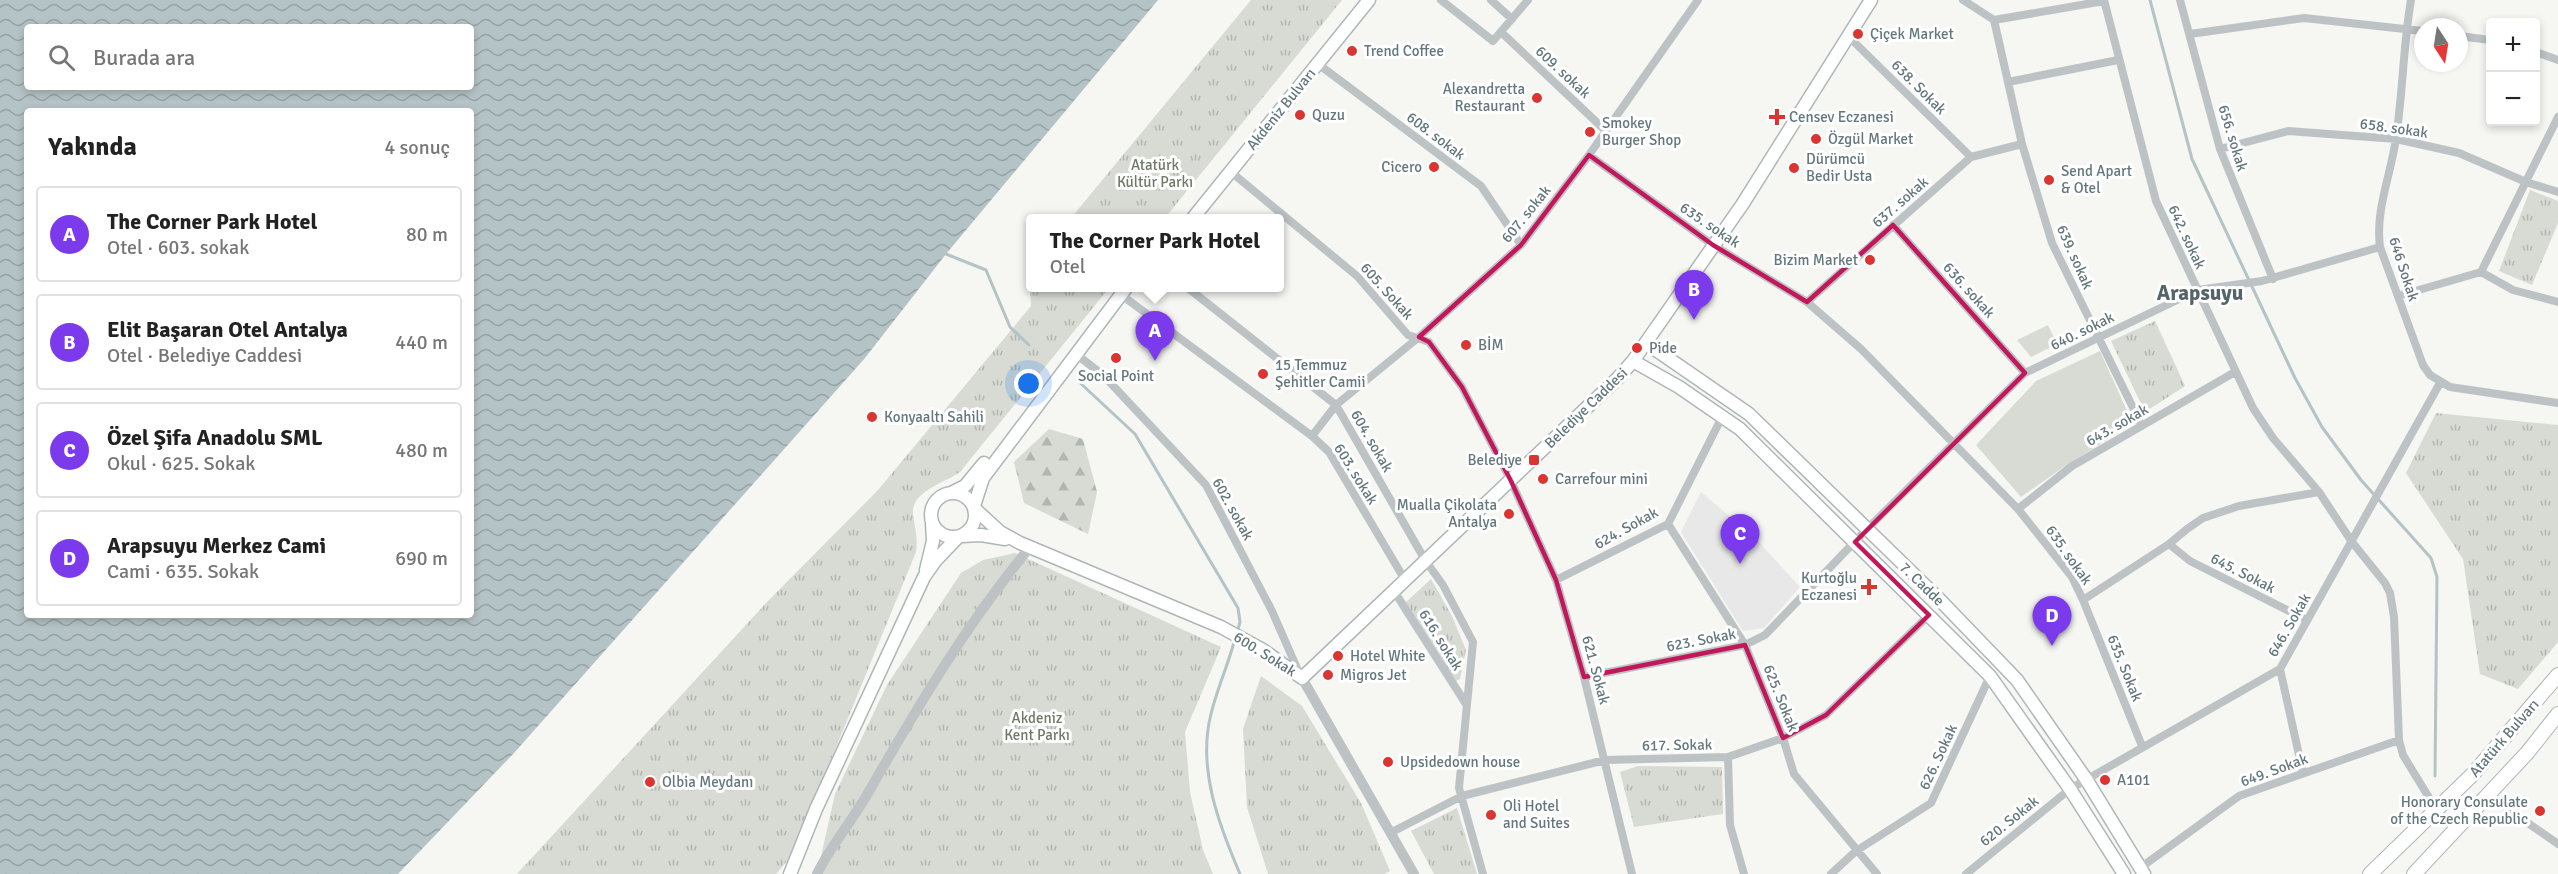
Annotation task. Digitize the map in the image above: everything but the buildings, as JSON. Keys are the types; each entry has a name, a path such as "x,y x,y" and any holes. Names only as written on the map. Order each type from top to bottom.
{"main road":[{"name":"Akdeniz Bulvarı","path":"1197,214 1369,0"},
{"name":"Belediye Caddesi","path":"1302,678 1511,481 1633,361 1742,206 1871,0"},
{"path":"790,874 816,809 924,577 936,560 973,525 974,508 983,478 1122,292"},
{"name":"7. Cadde","path":"1646,343 1749,414 1937,597 2017,680 2086,779 2142,871"},
{"path":"924,577 933,541 931,512 936,501 964,486 972,479 1073,352 1078,351"},
{"name":"7. Cadde","path":"1633,361 1723,415 1740,429 1990,676 2070,789 2124,874"},
{"path":"951,493 962,495 994,527 1025,545"},
{"path":"932,523 945,536 998,537 1025,545"},
{"name":"600. Sokak","path":"1025,545 1221,627 1263,650 1302,678"},
{"name":"Atatürk Bulvarı","path":"2370,874 2473,774 2558,675"},
{"name":"Atatürk Bulvarı","path":"2414,874 2427,869 2558,714"},
{"path":"783,874 795,861"}],"street":[{"path":"1441,0 1493,41 1527,0"},
{"path":"1491,0 1512,19"},
{"name":"607. sokak","path":"1312,436 1336,405 1419,337 1521,245 1589,155 1698,0"},
{"path":"1963,0 1994,20 2104,1"},
{"name":"656. sokak","path":"2180,0 2220,149 2273,279"},
{"name":"646 Sokak","path":"2411,0 2406,29 2396,139 2377,226 2380,247 2424,365 2430,375 2440,383"},
{"name":"642. sokak","path":"2104,1 2156,201 2235,372 2273,438 2319,492"},
{"path":"2190,34 2304,18 2414,30"},
{"name":"639. sokak","path":"1994,20 2022,144 2052,243 2142,426"},
{"name":"609. sokak","path":"1501,32 1606,131"},
{"name":"638. Sokak","path":"1848,36 1971,157"},
{"path":"2468,37 2486,39"},
{"path":"2540,54 2558,60"},
{"path":"2008,82 2118,60"},
{"name":"608. sokak","path":"1318,64 1480,186 1521,245"},
{"path":"2481,272 2558,117"},
{"name":"658. sokak","path":"2220,149 2288,131 2396,139 2459,153 2526,182 2558,192"},
{"name":"637. sokak","path":"1807,302 1971,157 2022,144"},
{"name":"635. sokak","path":"1589,155 1713,245 1807,302 1861,349 2018,509 2072,577 2083,600 2169,544 2187,529 2220,511 2319,492"},
{"name":"605. Sokak","path":"1231,172 1282,214"},
{"name":"605. Sokak","path":"1284,216 1357,276 1408,335 1429,342 1462,387 1511,481"},
{"name":"636. sokak","path":"1893,225 2025,373"},
{"name":"640. sokak","path":"1855,542 2025,373 2198,290 2273,279 2380,247"},
{"path":"2398,296 2481,272 2513,290 2558,302"},
{"name":"603. sokak","path":"1124,292 1312,436 1329,452 1405,580"},
{"name":"604. sokak","path":"1193,292 1336,405 1425,560 1443,585 1473,642 1466,704"},
{"name":"602. sokak","path":"1078,351 1206,484 1272,611 1302,678"},
{"name":"643. sokak","path":"2018,509 2072,466 2235,372"},
{"path":"2440,383 2450,387 2558,403"},
{"name":"646. Sokak","path":"2070,789 2280,669 2440,383"},
{"name":"624. Sokak","path":"1556,580 1668,524 1723,415"},
{"name":"621. Sokak","path":"1511,481 1556,580 1584,676 1632,874"},
{"path":"2319,492 2352,542 2385,583 2393,605 2399,741 2403,755 2436,809"},
{"name":"625. Sokak","path":"1668,524 1745,645 1783,738 1794,774 1877,874"},
{"name":"623. Sokak","path":"1584,676 1745,645 1765,635 1855,542"},
{"name":"645. Sokak","path":"2169,544 2190,561 2307,621"},
{"path":"817,874 868,793 934,678 1006,576 1025,545"},
{"name":"616. sokak","path":"1394,591 1466,704"},
{"name":"635. Sokak","path":"2083,600 2142,746"},
{"name":"617. Sokak","path":"1390,833 1462,796 1605,760 1728,757 1783,738 1826,715 1929,615"},
{"path":"2280,669 2303,774"},
{"name":"626. Sokak","path":"1831,874 1856,851 1931,804 1990,676"},
{"name":"600. Sokak","path":"1302,678 1414,874"},
{"path":"1466,704 1459,788 1483,874"},
{"name":"649. Sokak","path":"2142,871 2239,796 2399,741"},
{"path":"1728,757 1730,825 1744,874"},
{"name":"620. Sokak","path":"1966,874 2070,789"},
{"path":"2488,795 2558,844"}],"highlighted area":[{"path":"1589,155 1713,245 1807,302 1893,225 2025,373 1855,542 1929,615 1826,715 1783,738 1745,645 1584,677 1556,580 1511,481 1462,387 1429,342 1419,337 1521,245"}],"shaded area":[{"path":"1701,492 1758,541 1800,587 1764,628 1743,631 1681,532"}],"green space":[{"name":"Atatürk Kültür Parkı","path":"1251,0 1342,0 1168,214 1074,214"},
{"path":"2530,190 2558,201 2558,223 2532,285 2499,271"},
{"path":"1030,292 1106,292 960,472 930,488 917,499 913,514 916,552 801,833 788,860 776,874 517,874 766,603 878,490 1031,306"},
{"path":"2155,321 2185,386 2145,412 2111,341"},
{"path":"2048,325 2057,344 2031,357 2017,340"},
{"path":"2100,351 2133,424 2068,464 2021,497 1976,445 2036,381"},
{"path":"2436,413 2558,425 2558,642 2518,689 2480,674 2463,559 2406,473"},
{"path":"1049,429 1083,439 1097,492 1088,534 1024,503 1014,462"},
{"name":"Akdeniz Kent Parkı","path":"1015,553 1221,647 1185,732 1190,792 1203,850 1213,874 817,874 835,794 887,685 961,573 983,560"},
{"path":"1431,579 1452,616 1466,650 1460,679 1456,681 1405,603"},
{"path":"1261,676 1302,706 1361,803 1390,871 1384,874 1268,874 1247,807 1243,729"},
{"path":"1638,766 1722,767 1723,814 1634,827 1620,772"},
{"path":"1457,808 1477,874 1434,874 1411,831"}],"water":[{"path":"0,0 1158,0 946,254 865,358 514,753 398,874 0,874"}],"waterway":[{"path":"2150,0 2192,159 2295,378 2322,427 2361,480 2431,558 2437,577 2435,776"},
{"path":"946,254 986,270 1010,327 1029,345"},
{"path":"1077,380 1135,434 1238,608 1240,622 1237,633"},
{"path":"1235,639 1211,714 1207,734 1207,755 1212,796 1240,874"}],"place":[{"name":"Çiçek Market","path":"1858,34"},
{"name":"Trend Coffee","path":"1352,51"},
{"name":"Alexandretta Restaurant","path":"1537,98"},
{"name":"Quzu","path":"1300,115"},
{"name":"Censev Eczanesi","path":"1777,117"},
{"name":"Smokey Burger Shop","path":"1590,132"},
{"name":"Özgül Market","path":"1816,139"},
{"name":"Cicero","path":"1434,167"},
{"name":"Dürümcü Bedir Usta","path":"1794,168"},
{"name":"Send Apart & Otel","path":"2049,180"},
{"name":"Bizim Market","path":"1870,260"},
{"name":"Elit Başaran Otel Antalya","path":"1694,320"},
{"name":"BİM","path":"1466,345"},
{"name":"Pide","path":"1637,348"},
{"name":"Social Point","path":"1116,358"},
{"name":"The Corner Park Hotel","path":"1155,361"},
{"name":"15 Temmuz Şehitler Camii","path":"1263,374"},
{"name":"Konyaaltı Sahili","path":"872,417"},
{"name":"Belediye","path":"1534,460"},
{"name":"Carrefour mini","path":"1543,479"},
{"name":"Mualla Çikolata Antalya","path":"1509,514"},
{"name":"Özel Şifa Anadolu SML","path":"1740,564"},
{"name":"Kurtoğlu Eczanesi","path":"1869,587"},
{"name":"Arapsuyu Merkez Cami","path":"2052,646"},
{"name":"Hotel White","path":"1338,656"},
{"name":"Migros Jet","path":"1328,675"},
{"name":"Upsidedown house","path":"1388,762"},
{"name":"A101","path":"2105,780"},
{"name":"Olbia Meydanı","path":"650,782"},
{"name":"Honorary Consulate of the Czech Republic","path":"2540,811"},
{"name":"Oli Hotel and Suites","path":"1491,815"}],"district":[{"name":"Arapsuyu","path":"2200,293"}]}
